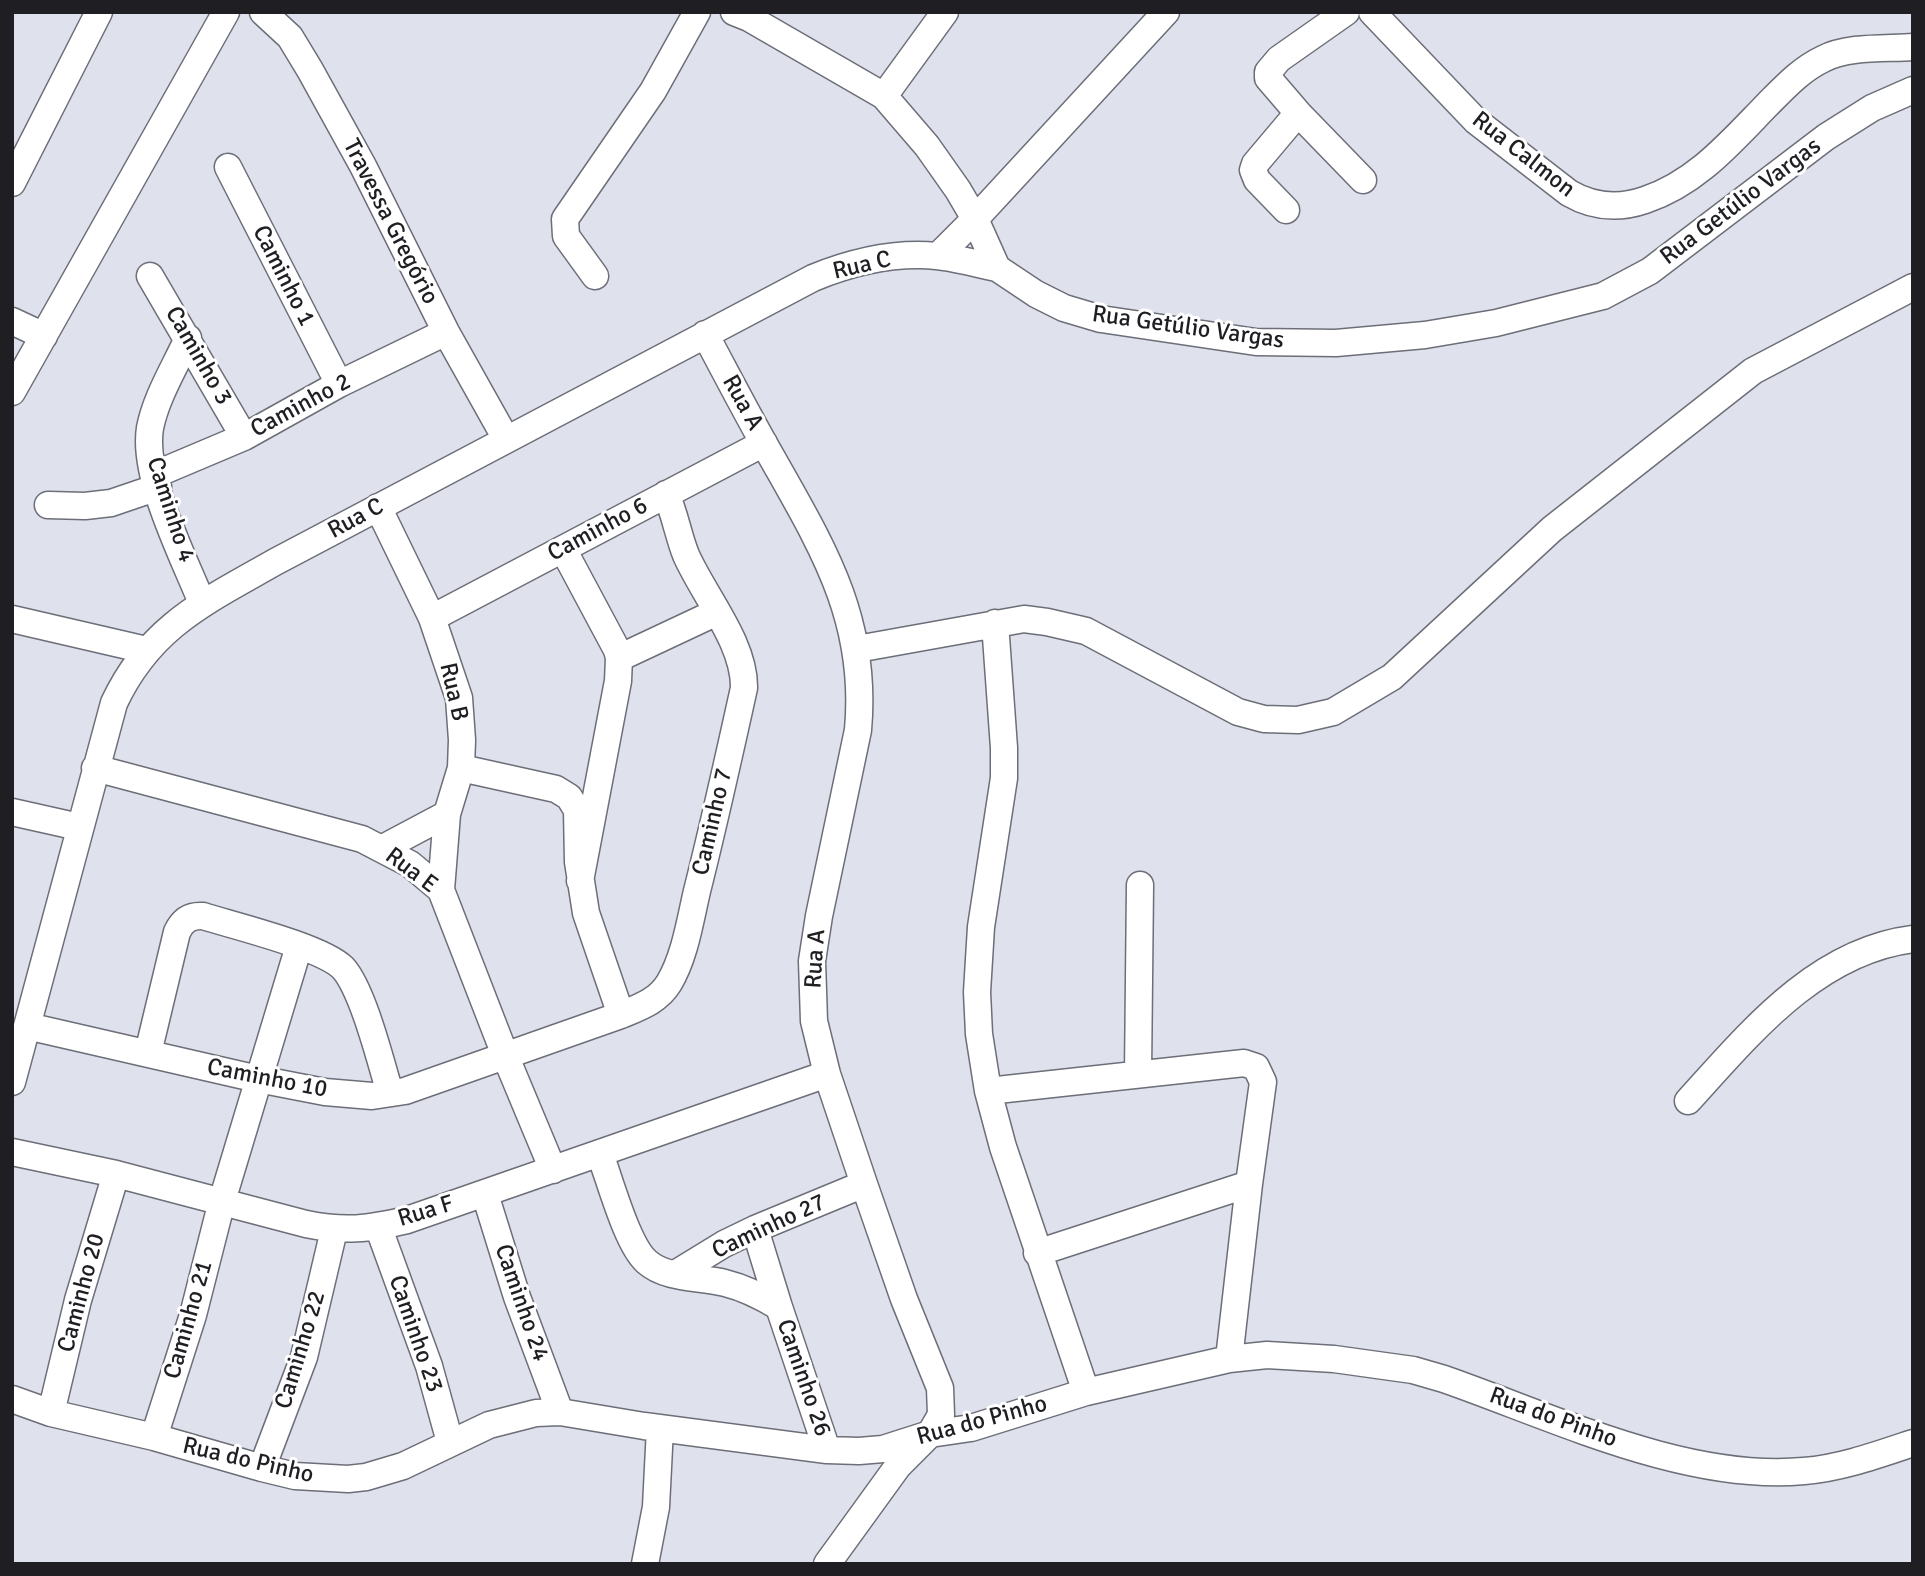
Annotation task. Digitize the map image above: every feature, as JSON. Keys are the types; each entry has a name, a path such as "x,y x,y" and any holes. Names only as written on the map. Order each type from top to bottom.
{"street":[{"path":"12,183 99,12"},
{"path":"12,392 226,12"},
{"name":"Travessa Gregório","path":"263,12 290,37 310,70 363,166 446,332 506,439"},
{"path":"596,276 566,236 565,219 653,91 697,12"},
{"path":"884,96 945,12"},
{"path":"938,256 1166,12"},
{"path":"1346,12 1279,59 1268,72 1273,86 1363,180"},
{"name":"Rua Calmon","path":"1372,12 1476,121 1569,193 1583,202 1605,206 1631,205 1661,195 1685,181 1723,150 1802,71 1826,57 1853,51 1913,47"},
{"path":"745,14 884,96 927,146 958,190 975,219 997,268"},
{"name":"Rua Getúlio Vargas","path":"997,268 1054,303 1092,317 1255,342 1336,343 1425,335 1496,323 1603,296 1627,284 1659,264 1826,137 1872,108 1913,90"},
{"path":"1286,210 1257,180 1253,170 1255,164 1298,113"},
{"name":"Caminho 1","path":"228,167 339,384"},
{"name":"Rua C","path":"12,1082 114,703 126,677 159,636 202,603 378,507 780,295 842,267 876,259 938,256 997,268"},
{"name":"Caminho 3","path":"150,276 244,437"},
{"path":"857,649 1024,619 1086,631 1238,712 1264,719 1298,720 1333,712 1392,677 1552,528 1753,371 1913,287"},
{"path":"12,321 44,336"},
{"name":"Caminho 2","path":"48,505 85,506 111,503 244,437 339,384 446,332"},
{"name":"Rua A","path":"705,334 802,509 829,563 852,622 861,699 858,730 812,961 814,1021 827,1074 864,1184 904,1299 940,1388 941,1415 930,1434 898,1466 827,1564"},
{"name":"Caminho 4","path":"188,338 153,418 149,442 156,481 167,518 202,603"},
{"name":"Caminho 6","path":"432,618 563,549 669,500 767,448"},
{"name":"Caminho 7","path":"505,1055 651,1002 661,994 675,971 684,944 744,688 741,664 684,550 669,500"},
{"name":"Rua B","path":"378,507 432,618 459,698 461,768 447,814 441,890"},
{"path":"563,549 619,657 618,681 580,881"},
{"path":"619,657 717,612"},
{"path":"12,619 146,650"},
{"path":"995,624 1004,778 981,927 977,992 979,1034 988,1091 1003,1147 1086,1392"},
{"name":"Rua E","path":"95,768 341,833 383,848 410,864 441,890 553,1170"},
{"path":"461,768 556,789 569,797 578,817 580,881 593,937 621,1015"},
{"path":"12,812 79,827"},
{"path":"383,848 447,814"},
{"path":"1138,1074 1140,885"},
{"path":"148,1054 180,924 195,915 203,916 299,946 332,959 343,969 365,1013 390,1093"},
{"path":"1688,1101 1755,1028 1800,988 1843,962 1892,941 1913,939"},
{"name":"Caminho 21","path":"154,1437 193,1315 222,1201 299,946"},
{"name":"Caminho 10","path":"27,1026 258,1079 349,1095 372,1096 405,1091 505,1055"},
{"path":"988,1091 1244,1062 1256,1067 1263,1082 1229,1359"},
{"name":"Rua F","path":"12,1152 116,1174 334,1230 378,1226 407,1220 485,1194 827,1074"},
{"path":"600,1154 630,1236 646,1262 674,1274 744,1289 761,1295 779,1307"},
{"name":"Caminho 20","path":"51,1413 78,1300 116,1174"},
{"name":"Caminho 27","path":"674,1274 755,1228 864,1184"},
{"path":"1037,1253 1249,1184"},
{"name":"Caminho 24","path":"485,1194 517,1297 561,1412"},
{"name":"Caminho 23","path":"378,1226 429,1366 450,1442"},
{"name":"Caminho 26","path":"755,1228 827,1450"},
{"name":"Caminho 22","path":"261,1468 304,1356 334,1230"},
{"name":"Rua do Pinho","path":"51,1413 154,1437 261,1468 295,1476 325,1479 366,1477 403,1465 472,1432 512,1418 561,1412 827,1450 883,1449 930,1434 971,1428 1086,1392 1229,1359 1267,1355 1335,1359 1413,1370 1631,1446 1698,1463 1731,1468 1774,1472 1805,1471 1868,1458 1913,1443"},
{"path":"12,1399 51,1413"},
{"path":"12,1416 51,1413"},
{"path":"645,1564 656,1507 660,1428"}]}
